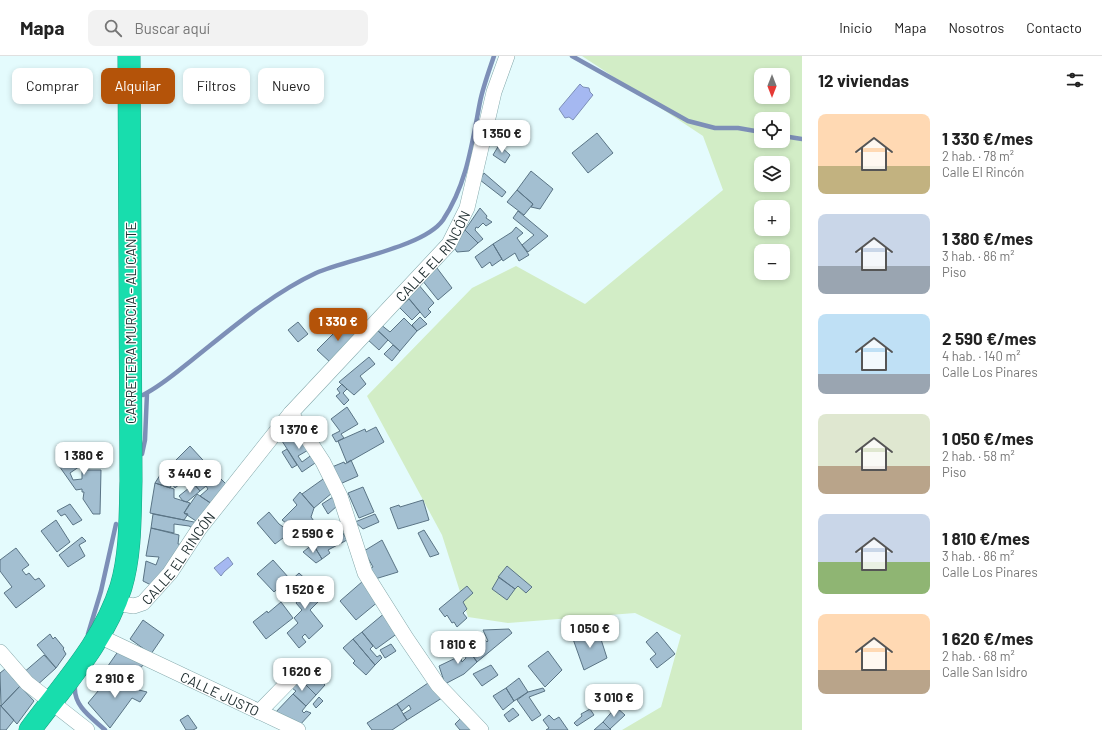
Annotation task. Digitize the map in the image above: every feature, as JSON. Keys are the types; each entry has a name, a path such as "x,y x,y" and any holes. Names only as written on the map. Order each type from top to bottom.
{"highway":[{"name":"CARRETERA MURCIA - ALICANTE","path":"30,730 99,636 115,604 121,585 126,557 130,520 129,56"}],"street":[{"name":"CALLE EL RINCÓN","path":"115,604 134,606 143,602 170,573 199,529 291,413 349,354 449,244 467,208 494,92 507,56"},
{"path":"291,413 315,450 340,496 365,573 438,685 481,730"},
{"name":"CALLE JUSTO","path":"99,636 298,730"},
{"path":"0,652 27,684 87,730"},
{"path":"259,712 302,668"}],"green space":[{"path":"582,56 802,56 802,730 622,730 661,707 681,635 635,613 508,623 468,617 442,535 367,396 472,288 516,266 585,304 723,190 703,136"}],"water":[{"path":"580,84 583,87 589,88 593,95 573,120 569,117 565,118 559,109"},
{"path":"228,557 233,564 221,576 214,568"}],"building":[{"path":"597,133 613,153 588,173 572,153"},
{"path":"499,145 510,155 505,163 493,155"},
{"path":"531,171 553,189 540,209 531,207 533,204 517,190"},
{"path":"484,173 506,192 502,197 480,180"},
{"path":"517,190 533,204 524,215 507,202"},
{"path":"480,208 487,216 486,218 492,222 486,226 483,223 478,228 476,227 475,230 483,239 478,243 465,230"},
{"path":"518,211 548,236 528,252 522,245 534,235 513,218"},
{"path":"516,227 523,233 517,238 529,255 519,261 515,253 503,261 493,244 512,232"},
{"path":"465,230 478,243 469,251 457,252 453,246"},
{"path":"493,244 502,259 492,266 490,262 482,268 475,257"},
{"path":"437,268 452,288 438,300 422,280"},
{"path":"418,284 434,303 428,309 431,312 425,318 407,296"},
{"path":"409,299 420,312 412,320 399,307"},
{"path":"420,317 427,324 417,331 412,325"},
{"path":"404,318 417,331 400,351 376,329 380,324 390,332"},
{"path":"346,321 360,334 331,363 317,350"},
{"path":"298,322 308,334 298,342 288,330"},
{"path":"376,329 388,340 379,350 367,339"},
{"path":"393,345 400,351 392,361 384,354"},
{"path":"369,357 375,364 360,376 366,384 354,395 339,382"},
{"path":"342,384 347,389 343,393 349,400 344,405 336,396 340,393 337,389"},
{"path":"347,407 358,424 341,434 344,438 336,442 332,435 340,431 331,419"},
{"path":"376,427 384,442 347,463 338,441 365,429 366,432"},
{"path":"299,430 310,449 298,456 302,462 313,454 318,461 302,472 282,441"},
{"path":"82,443 101,460 101,464 94,463 89,460 70,473 73,480 82,479 82,470 101,470 100,514 93,514 83,499 84,492 82,492 82,489 76,490 57,463"},
{"path":"190,446 213,471 194,484 173,463"},
{"path":"287,449 297,465 292,468 282,452"},
{"path":"351,460 358,476 340,484 332,467 344,462 345,464"},
{"path":"173,463 187,478 175,488 172,484 170,488 155,483 162,472"},
{"path":"213,471 228,486 212,504 200,496 208,489 206,486 200,491 194,484"},
{"path":"326,477 332,493 314,508 302,494"},
{"path":"155,483 174,489 174,498 190,503 184,513 188,514 184,520 150,513"},
{"path":"194,484 200,491 187,502 183,501 179,496"},
{"path":"363,487 374,512 359,518 348,493"},
{"path":"300,492 314,508 311,517 319,528 314,532 306,521 297,529 305,538 297,545 287,535 275,544 257,523 269,512 279,524 292,533 295,530 282,520 297,505 293,500"},
{"path":"197,494 212,504 199,523 184,513"},
{"path":"333,497 337,506 328,514 322,504"},
{"path":"423,500 429,520 398,529 390,508 399,505 400,507"},
{"path":"70,504 82,520 73,525 65,514 61,516 57,511"},
{"path":"153,514 199,523 197,530 189,526 174,524 174,533 151,528"},
{"path":"375,514 379,522 363,529 355,522"},
{"path":"56,520 70,542 57,552 41,531"},
{"path":"337,523 347,540 328,550 330,553 322,559 313,544 321,539 318,534"},
{"path":"151,528 179,535 178,544 185,545 155,587 143,581 146,561 156,565 159,557 146,556"},
{"path":"424,530 439,554 430,557 418,533"},
{"path":"82,537 86,541 79,545 85,556 68,567 59,555"},
{"path":"382,540 398,572 375,579 368,570 373,567 364,551"},
{"path":"313,544 322,559 316,563 303,552"},
{"path":"16,548 29,565 22,570 26,575 29,573 35,580 39,578 45,586 16,608 4,593 12,587 0,571 0,560"},
{"path":"273,560 289,578 274,592 257,574"},
{"path":"507,566 532,587 526,593 518,586 515,589 498,577"},
{"path":"299,573 324,596 310,610 323,626 309,639 305,634 302,637 306,642 299,648 287,633 298,623 294,618 302,610 296,603 300,598 286,585"},
{"path":"499,577 515,589 507,600 492,589"},
{"path":"363,581 379,601 356,620 340,601"},
{"path":"467,586 473,593 463,602 467,609 463,613 467,618 457,627 454,622 452,623 447,615 445,617 439,609"},
{"path":"281,602 293,618 266,639 253,622 267,611 268,613"},
{"path":"386,612 398,633 376,649 362,632"},
{"path":"143,620 164,635 151,654 130,639"},
{"path":"509,629 512,633 477,662 466,646 480,634 487,642 488,641 483,630"},
{"path":"598,630 607,658 584,670 573,639"},
{"path":"362,632 373,646 370,649 377,657 380,655 382,658 375,665 353,639"},
{"path":"657,632 675,654 657,668 650,659 656,654 646,642"},
{"path":"50,634 53,639 55,637 64,648 63,649 66,654 56,668 37,645"},
{"path":"456,636 461,644 451,651 446,643"},
{"path":"353,639 375,665 366,675 353,663 355,661 343,648"},
{"path":"391,644 396,651 385,658 380,650"},
{"path":"461,644 465,645 477,662 464,674 445,684 439,666 460,656 462,662 466,658 462,651 458,653 456,650"},
{"path":"119,650 143,665 127,685 118,683 103,673"},
{"path":"548,651 562,670 545,687 528,666"},
{"path":"44,655 56,668 35,687 23,673"},
{"path":"491,665 498,675 482,686 473,674"},
{"path":"5,669 20,686 1,706 0,673"},
{"path":"313,673 325,685 316,695 303,682"},
{"path":"298,677 316,695 306,706 293,694 296,691 289,686"},
{"path":"109,678 127,685 131,681 141,687 139,690 147,692 140,702 132,698 110,728 88,703"},
{"path":"519,678 528,692 514,701 506,688"},
{"path":"431,681 442,698 407,720 403,714 411,709 409,705 402,711 397,704"},
{"path":"20,686 34,701 17,724 1,706"},
{"path":"506,688 514,701 503,710 493,696"},
{"path":"543,688 545,691 529,697 541,715 532,721 517,700 528,692"},
{"path":"293,694 306,706 302,711 304,713 306,711 311,713 298,727 273,715"},
{"path":"319,697 323,701 316,708 313,704"},
{"path":"397,704 407,720 392,730 372,730 367,723"},
{"path":"0,705 14,720 6,730 0,730"},
{"path":"616,707 625,715 610,729 603,722"},
{"path":"513,708 519,715 509,722 504,715"},
{"path":"590,709 594,715 577,726 574,723 582,716 581,714"},
{"path":"188,715 197,728 193,730 186,730 180,720"},
{"path":"549,715 554,720 559,717 568,730 546,730 549,728 543,720"},
{"path":"461,718 472,730 460,730 455,724"},
{"path":"603,722 611,730 594,730"}],"waterway":[{"path":"143,395 169,379 237,324 299,281 330,268 403,245 420,238 443,220 458,192 468,163 481,96 494,56"},
{"path":"572,56 688,121 715,128 738,128 754,131"},
{"path":"790,137 802,139"},
{"path":"142,454 145,440 147,393"},
{"path":"88,634 101,591 116,524"},
{"path":"75,686 75,693 80,706 105,730"}]}
